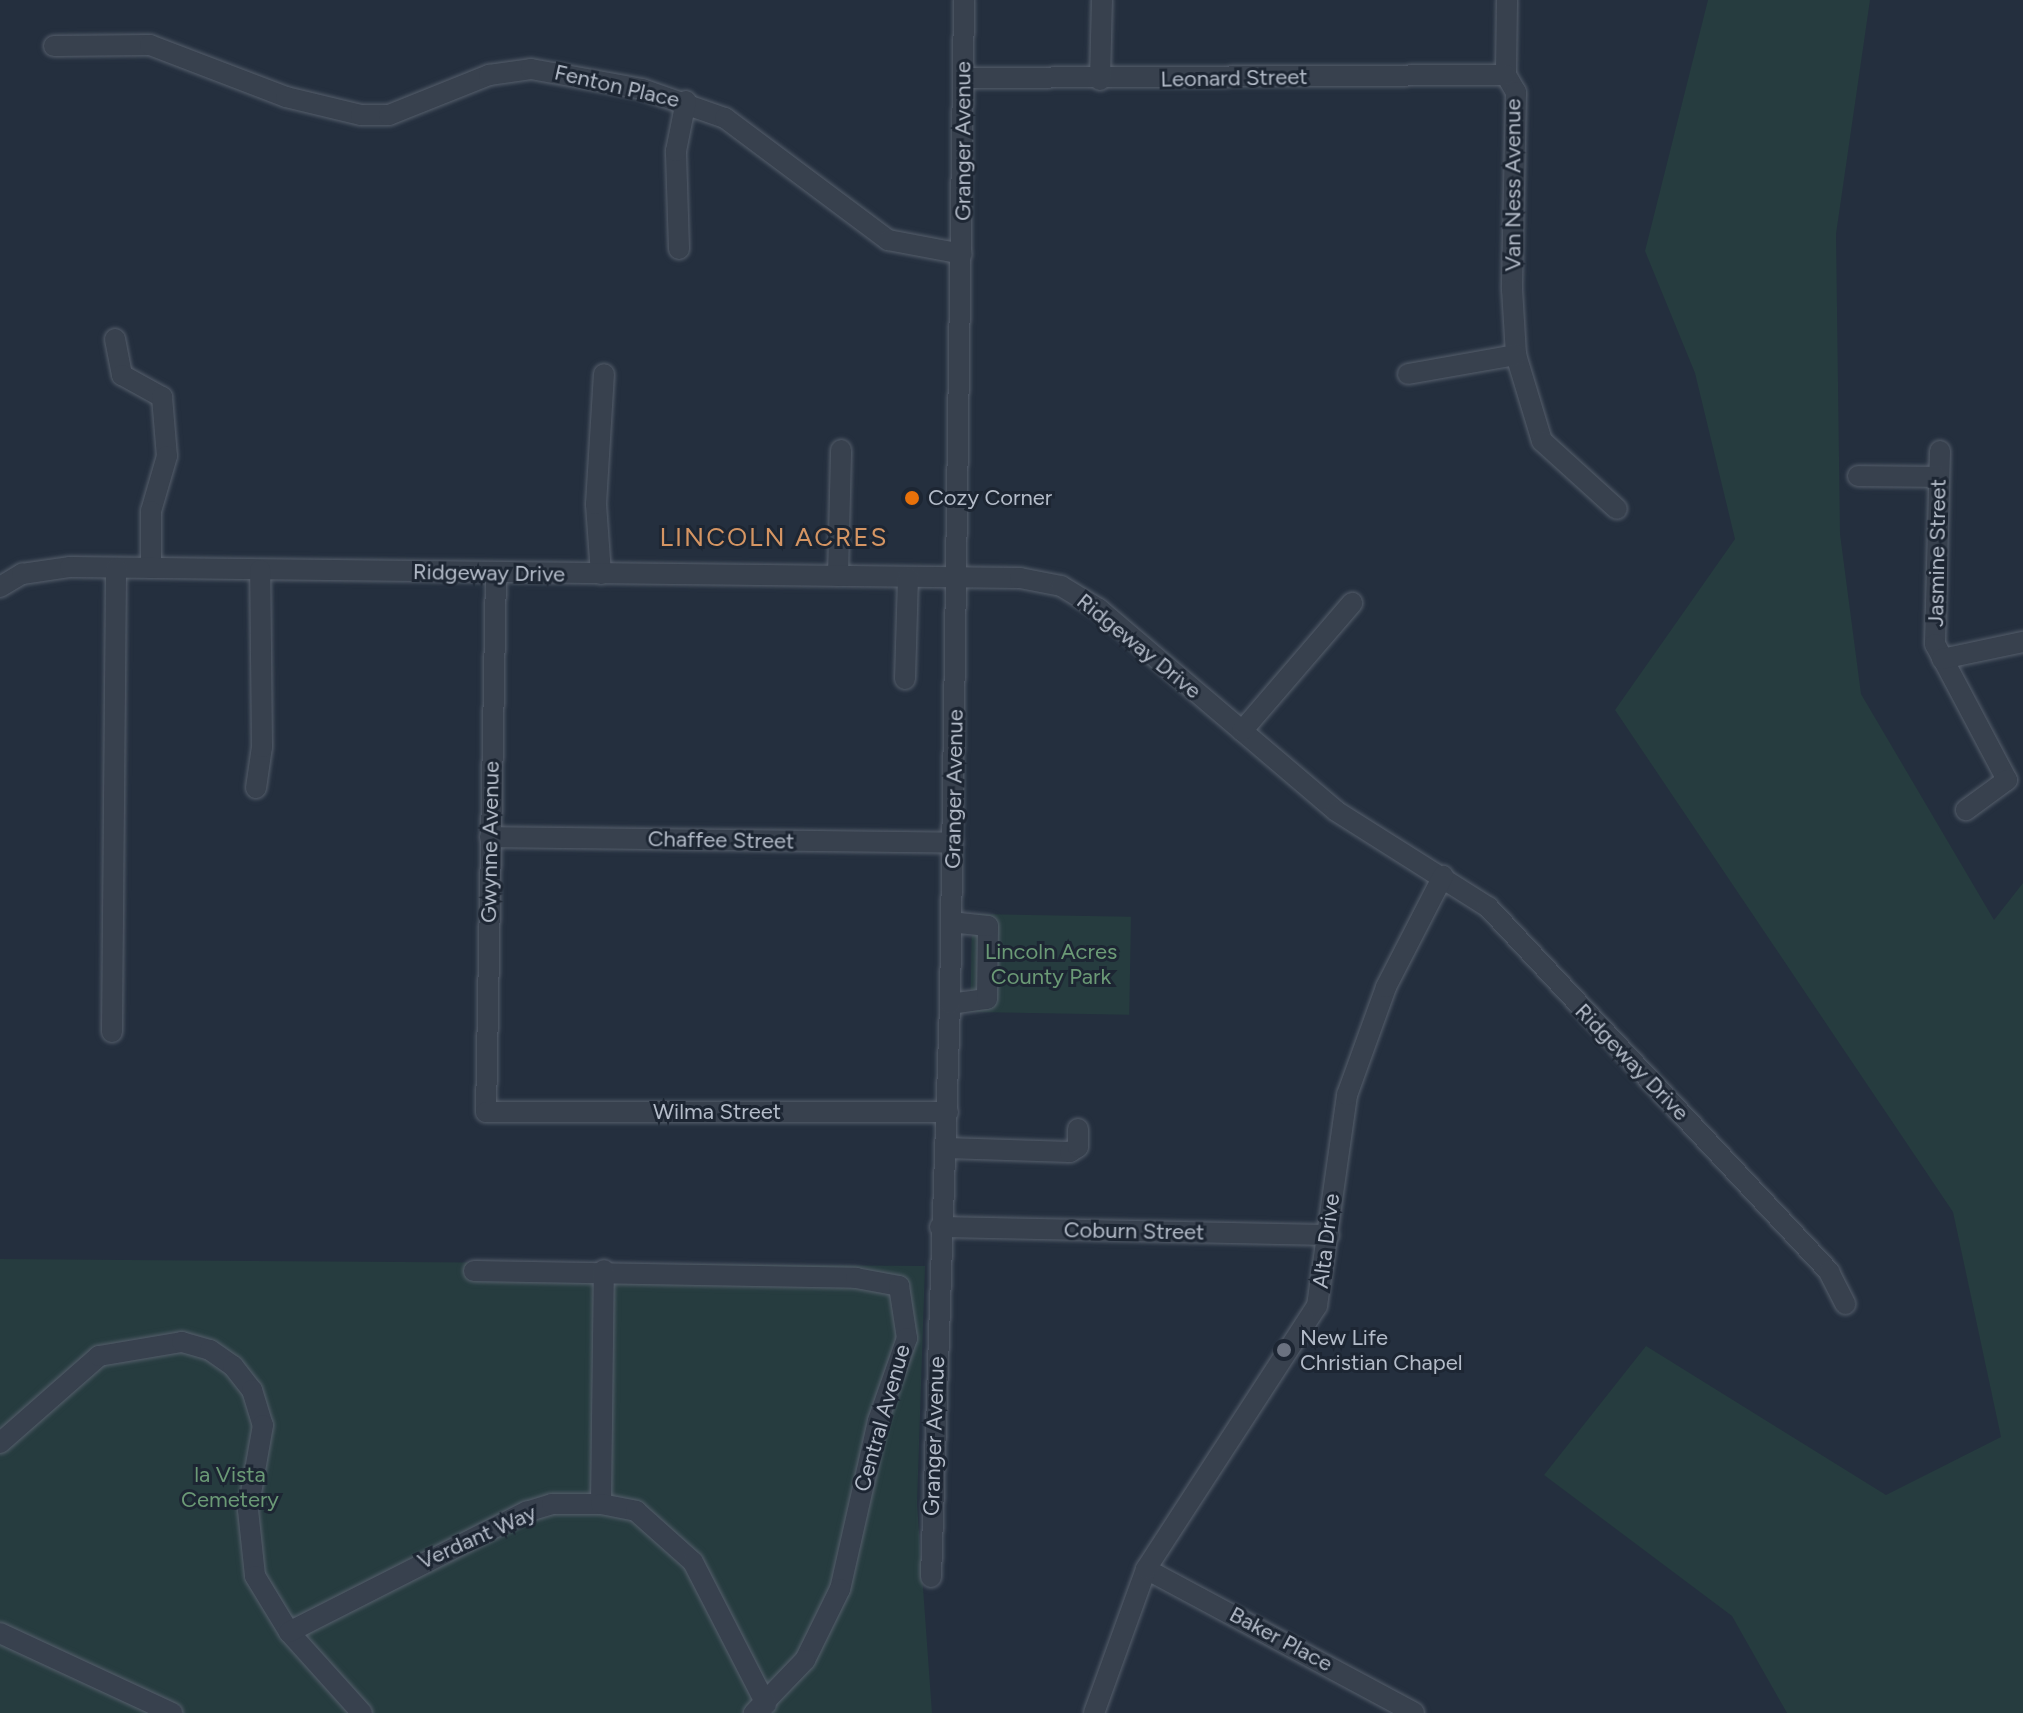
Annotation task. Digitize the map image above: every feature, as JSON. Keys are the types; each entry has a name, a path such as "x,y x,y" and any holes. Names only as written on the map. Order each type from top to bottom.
{"street":[{"name":"Granger Avenue","path":"931,1577 952,922 959,578 964,0"},
{"path":"1100,80 1102,0"},
{"name":"Van Ness Avenue","path":"1507,0 1506,75 1516,92 1512,289 1519,363 1530,415 1542,441 1617,509"},
{"name":"Fenton Place","path":"54,46 150,45 286,97 361,115 389,115 489,75 531,69 686,101 746,131 888,240 962,254"},
{"name":"Leonard Street","path":"963,78 1100,80 1506,75"},
{"path":"679,249 676,151 686,101"},
{"path":"115,339 122,375 162,397 167,456 151,511 151,568"},
{"path":"1408,374 1519,363"},
{"path":"601,574 596,504 604,374"},
{"path":"838,576 841,450"},
{"name":"Jasmine Street","path":"1940,451 1935,644 2007,780 1966,810"},
{"path":"1858,476 1937,477"},
{"name":"Ridgeway Drive","path":"0,587 22,574 70,567 1020,578 1061,586 1099,609 1336,811 1488,907 1829,1272 1845,1304"},
{"path":"112,1032 116,568"},
{"path":"256,788 262,747 260,570"},
{"name":"Gwynne Avenue","path":"486,1112 496,573"},
{"path":"905,679 908,577"},
{"path":"1242,731 1352,603"},
{"path":"1942,659 2023,642"},
{"name":"Chaffee Street","path":"490,837 953,843"},
{"name":"Alta Drive","path":"1094,1713 1146,1569 1317,1306 1347,1095 1386,987 1443,876"},
{"path":"950,1004 987,999 988,926 952,922"},
{"name":"Wilma Street","path":"486,1112 948,1112"},
{"path":"946,1148 1070,1152 1078,1147 1078,1129"},
{"name":"Coburn Street","path":"940,1227 1329,1235"},
{"path":"474,1271 604,1270 601,1504"},
{"name":"Central Avenue","path":"604,1270 856,1278 899,1286 907,1338 878,1421 846,1549 840,1589 823,1631 760,1709"},
{"path":"0,1443 99,1356 182,1342 210,1350 233,1366 252,1390 263,1425 248,1510 255,1576 289,1632 362,1713"},
{"name":"Verdant Way","path":"289,1632 526,1512 552,1504 601,1504 636,1511 693,1562 760,1709"},
{"name":"Baker Place","path":"1146,1569 1414,1713"},
{"path":"0,1633 172,1713"}],"green space":[{"path":"1708,0 1870,0 1836,234 1840,534 1861,694 1994,920 2023,883 2023,1713 1787,1713 1732,1616 1544,1475 1646,1346 1886,1495 2001,1437 1953,1212 1615,710 1735,539 1695,373 1645,251"},
{"name":"Lincoln Acres County Park","path":"972,914 1131,917 1129,1015 970,1012"},
{"name":"la Vista Cemetery","path":"0,1259 925,1266 917,1504 932,1713 0,1713"}],"place":[{"name":"Cozy Corner","path":"912,498"},
{"name":"New Life Christian Chapel","path":"1284,1350"}],"district":[{"name":"LINCOLN ACRES","path":"774,538"}]}
